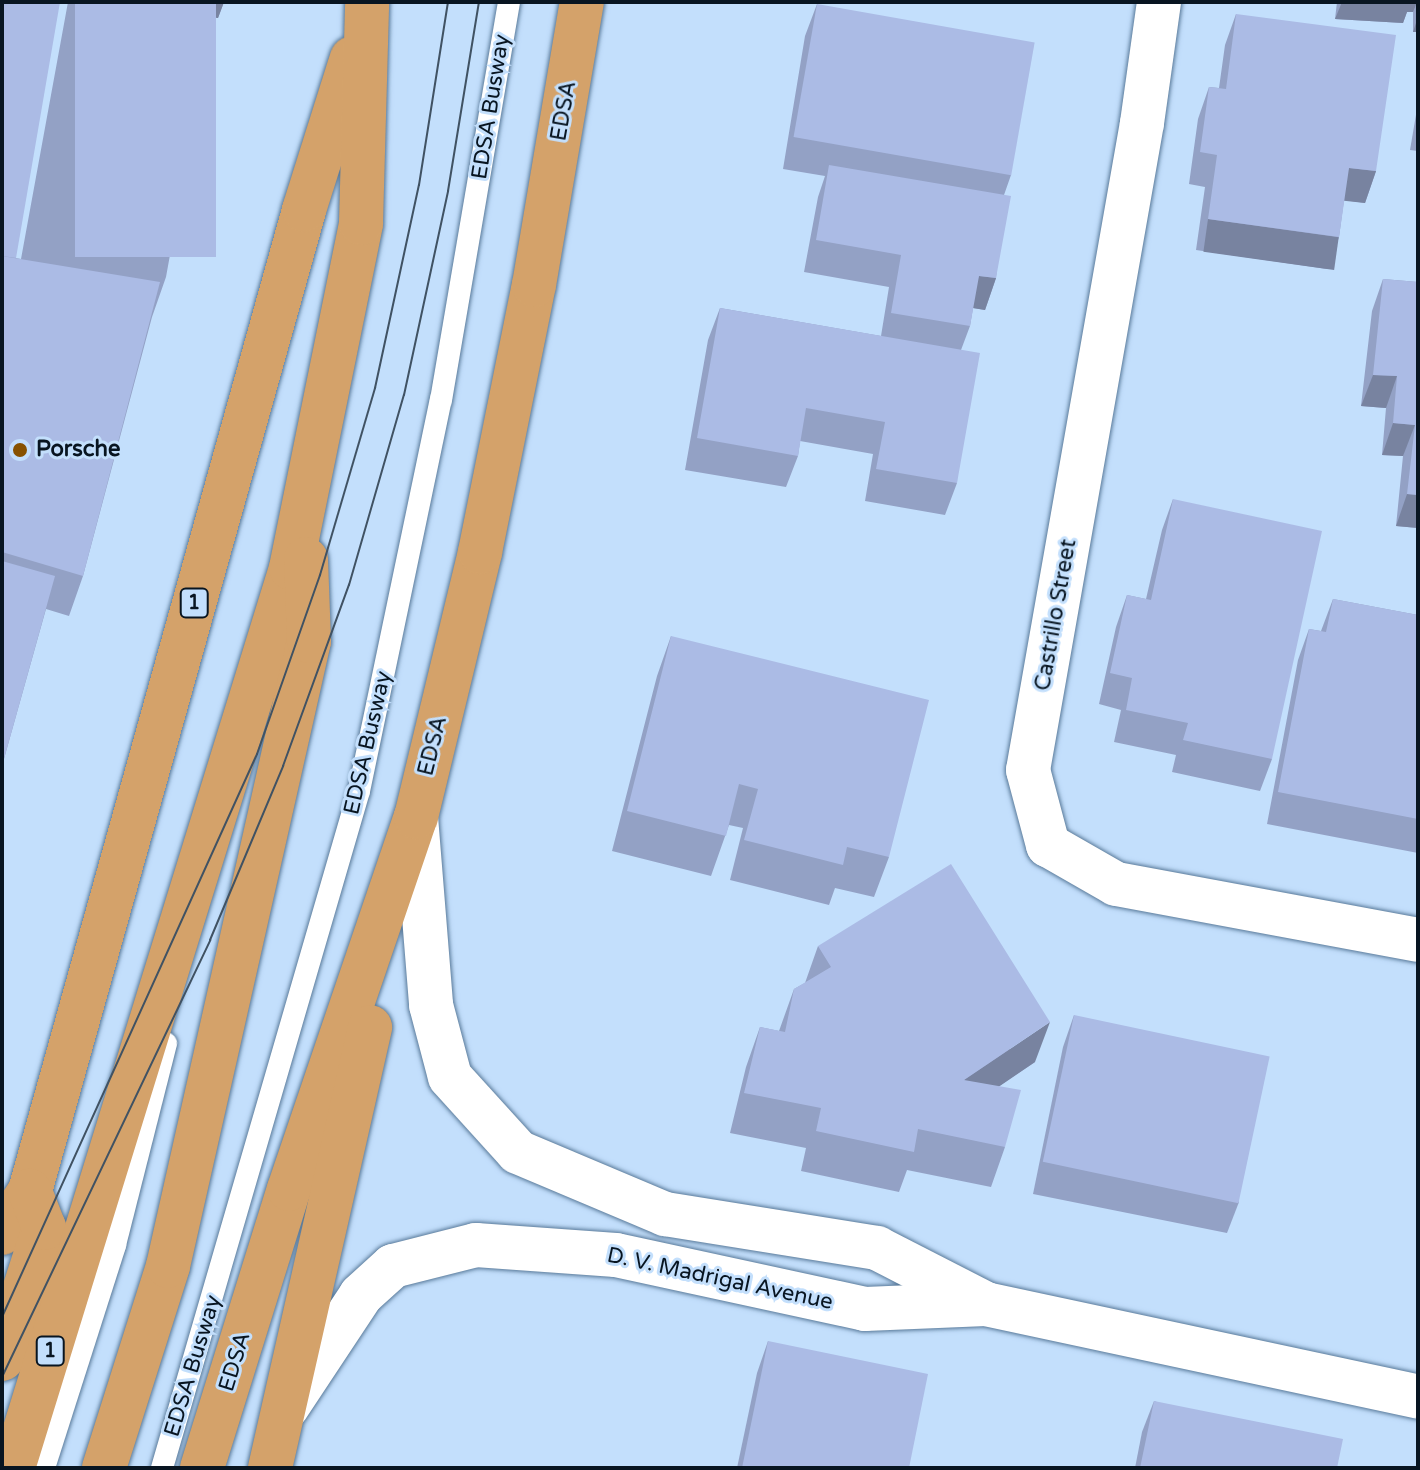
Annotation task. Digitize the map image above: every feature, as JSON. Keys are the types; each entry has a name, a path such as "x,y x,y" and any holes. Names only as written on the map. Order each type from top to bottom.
{"highway":[{"name":"EDSA","path":"202,1468 289,1189 416,817 516,374 582,2"},
{"name":"1","path":"13,1468 101,1240 304,509 361,223 367,7"},
{"name":"1","path":"2,1233 30,1191 304,210 367,7"},
{"path":"104,1468 168,1266 309,641 304,509"},
{"path":"270,1468 287,1407 416,817"},
{"name":"1","path":"2,1359 44,1228 30,1191"}],"street":[{"name":"Castrillo Street","path":"1159,2 1140,138 1028,770 1048,845 1116,884 1418,940"},
{"name":"D. V. Madrigal Avenue","path":"416,817 431,1005 450,1077 518,1152 665,1214 877,1248 986,1304"},
{"name":"D. V. Madrigal Avenue","path":"287,1407 361,1295 393,1266 476,1245 616,1255 653,1267 865,1309 986,1304 1418,1397"}],"lane":[{"name":"EDSA Busway","path":"162,1468 359,791 441,400 509,2"},
{"path":"44,1468 101,1240"}],"building":[{"path":"2,2 60,2 16,258 2,256"},
{"path":"75,2 216,2 216,257 75,257"},
{"path":"817,4 1035,42 1011,175 794,137"},
{"path":"1236,14 1396,35 1376,171 1349,168 1339,237 1208,219 1217,155 1200,152 1209,87 1226,89"},
{"path":"829,165 1011,196 996,278 979,276 970,326 891,313 901,255 816,240"},
{"path":"2,256 160,282 83,576 2,552"},
{"path":"1383,279 1418,282 1418,495 1407,494 1415,425 1393,423 1397,376 1373,375"},
{"path":"720,308 980,353 957,483 876,469 885,422 806,408 798,456 697,438"},
{"path":"1173,499 1322,531 1272,759 1183,740 1188,723 1126,710 1132,678 1110,673 1127,595 1151,600"},
{"path":"2,561 55,576 2,766"},
{"path":"1333,599 1418,615 1418,819 1278,792 1309,629 1326,632"},
{"path":"671,636 929,700 889,857 847,847 843,865 744,840 758,789 739,784 726,836 627,811"},
{"path":"951,864 1050,1022 964,1080 1021,1090 1005,1147 918,1129 914,1152 816,1131 821,1108 744,1093 760,1027 785,1032 794,989 831,967 818,946"},
{"path":"1074,1015 1270,1057 1238,1203 1043,1162"},
{"path":"768,1341 928,1374 909,1468 742,1468"},
{"path":"1154,1401 1343,1439 1337,1468 1140,1468"}],"tram line":[{"path":"2,1317 257,754 320,575 375,388 419,185 448,2"},
{"path":"2,1377 210,940 283,766 349,585 404,395 448,191 479,2"}],"place":[{"name":"Porsche","path":"20,450"}]}
